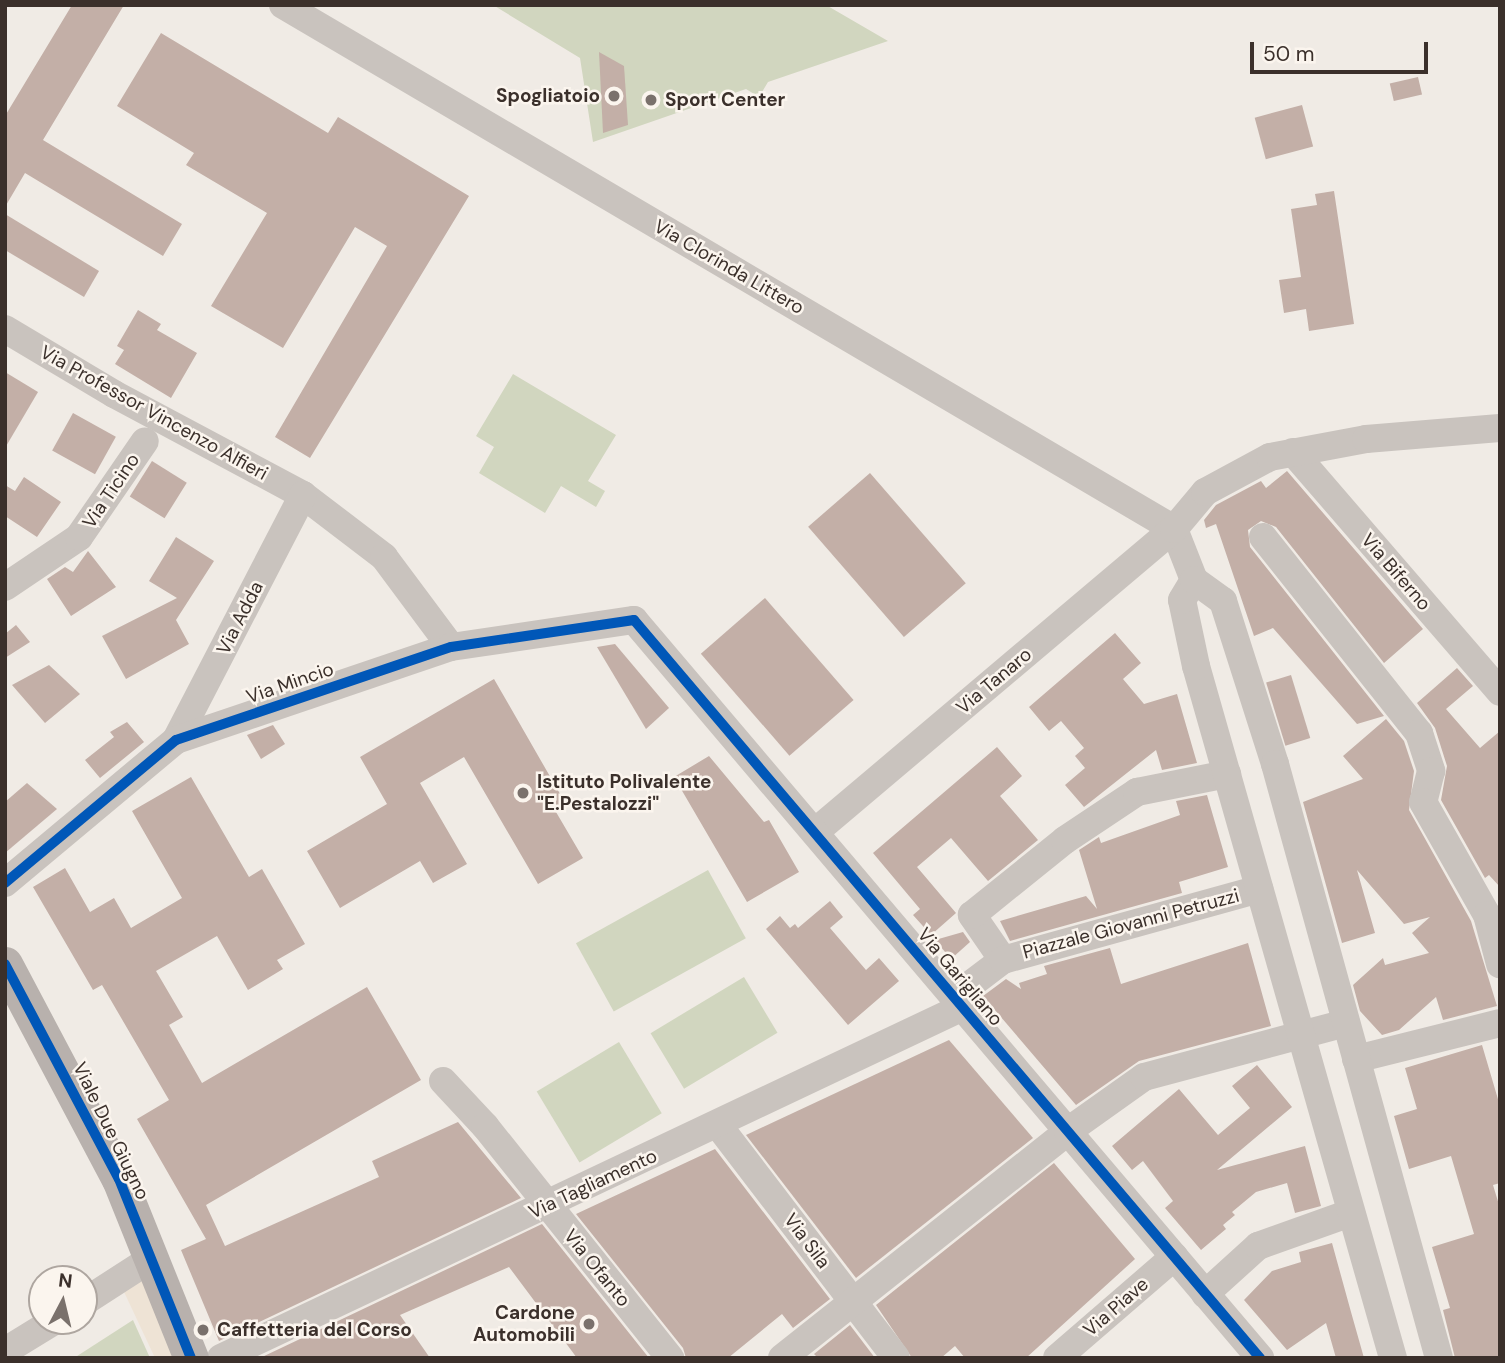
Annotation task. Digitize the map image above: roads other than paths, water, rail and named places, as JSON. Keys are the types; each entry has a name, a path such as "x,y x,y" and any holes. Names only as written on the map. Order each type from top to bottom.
{"main road":[{"name":"Viale Due Giugno","path":"5,964 119,1179 149,1260 191,1358"}],"street":[{"name":"Via Clorinda Littero","path":"284,5 1174,529"},
{"name":"Via Professor Vincenzo Alfieri","path":"5,329 114,394 303,495 384,557 451,647"},
{"name":"Via Tanaro","path":"815,832 1174,529 1205,492 1270,457 1293,452 1366,439 1500,428"},
{"name":"Via Ticino","path":"5,587 79,537 145,441"},
{"name":"Via Biferno","path":"1293,452 1500,692"},
{"name":"Via Adda","path":"176,740 303,495"},
{"path":"1174,529 1194,580 1223,601 1275,764 1439,1358"},
{"path":"1263,537 1419,733 1431,771 1423,802 1487,915 1500,964"},
{"path":"1194,580 1182,600 1259,889 1350,1213 1394,1358"},
{"name":"Via Mincio","path":"5,883 176,740 451,647 634,620"},
{"name":"Via Garigliano","path":"634,620 958,1002 1070,1129 1260,1358"},
{"path":"1003,960 972,915 1065,840 1137,792 1227,774"},
{"name":"Piazzale Giovanni Petruzzi","path":"1003,960 1259,889"},
{"name":"Via Tagliamento","path":"221,1358 718,1125 958,1002 1003,960"},
{"path":"782,1358 1070,1129 1144,1077 1346,1023"},
{"path":"1356,1059 1500,1023"},
{"name":"Via Ofanto","path":"443,1082 485,1126 546,1206 670,1358"},
{"name":"Via Sila","path":"718,1125 896,1358"},
{"path":"1205,1294 1258,1247 1350,1213"},
{"name":"Via Piave","path":"1057,1358 1174,1257"},
{"path":"98,1293 149,1260"},
{"path":"5,1351 31,1335"}],"place":[{"name":"Spogliatoio","path":"614,96"},
{"name":"Sport Center","path":"651,100"},
{"name":"Istituto Polivalente \"E.Pestalozzi\"","path":"523,793"},
{"name":"Cardone Automobili","path":"589,1324"},
{"name":"Caffetteria del Corso","path":"203,1330"}]}
